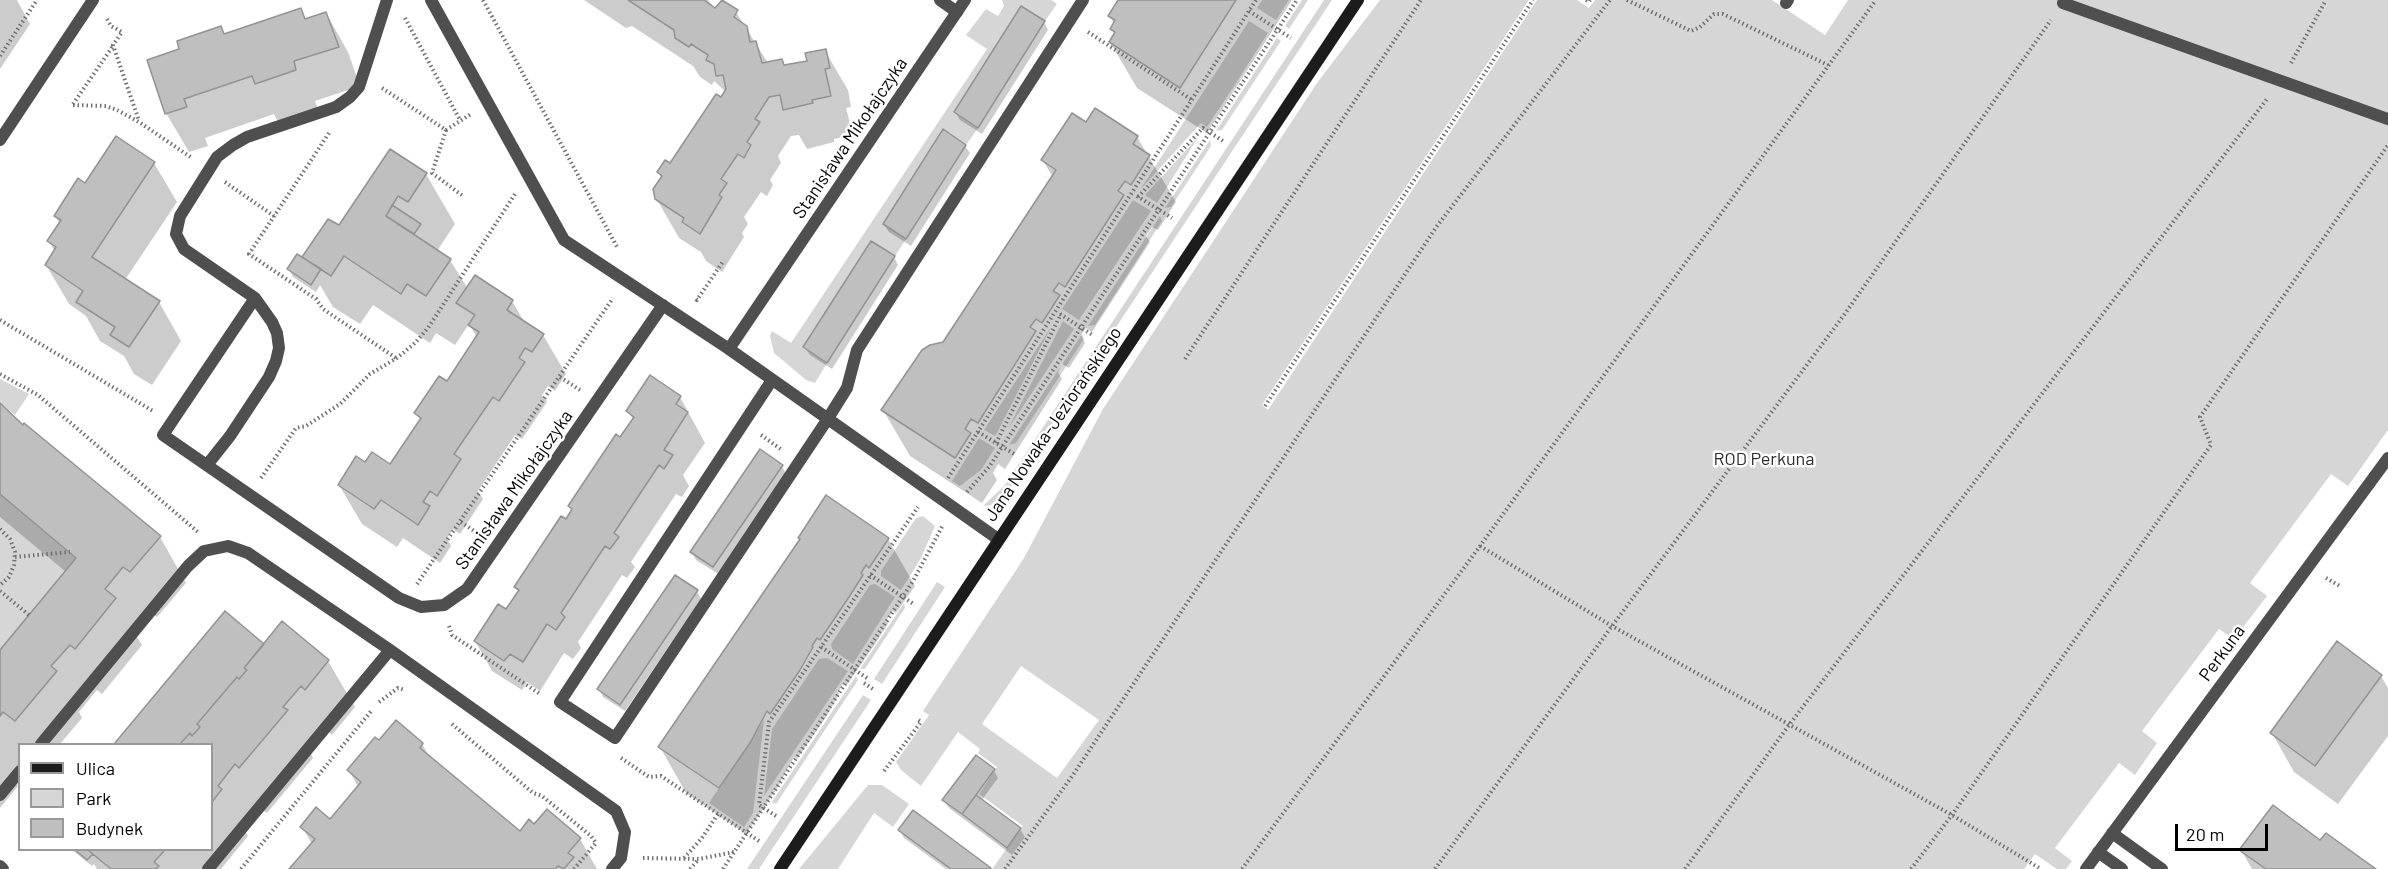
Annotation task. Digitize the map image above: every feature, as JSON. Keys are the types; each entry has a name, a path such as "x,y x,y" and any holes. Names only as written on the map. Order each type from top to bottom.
{"street":[{"path":"0,140 93,0"},
{"path":"207,465 230,436 269,377 279,348 277,333 255,298 184,249 176,234 180,216 217,157 233,145 247,137 336,107 350,97 358,87 387,0"},
{"path":"431,0 564,240 729,349 998,538"},
{"path":"940,0 957,12"},
{"name":"Stanisława Mikołajczyka","path":"729,349 965,0"},
{"path":"772,380 560,702 615,738 827,420 847,388 857,350 1083,0"},
{"name":"Jana Nowaka-Jeziorańskiego","path":"780,869 1358,0"},
{"path":"2063,3 2388,119"},
{"path":"172,422 255,298"},
{"name":"Stanisława Mikołajczyka","path":"172,422 163,435 399,598 421,607 444,605 467,589 663,305"},
{"name":"Perkuna","path":"2085,869 2388,459"},
{"path":"42,743 188,566 204,551 228,546 248,553 390,650 616,811 625,832 621,858 612,869"},
{"path":"208,869 390,650"},
{"path":"0,795 18,773"},
{"path":"2112,833 2162,869"},
{"path":"2098,852 2122,869"}],"path":[{"path":"0,56 37,0"},
{"path":"483,0 616,247 625,253"},
{"path":"946,481 1256,0"},
{"path":"962,497 989,467 1297,0"},
{"path":"1185,359 1421,0"},
{"path":"1265,406 1533,0"},
{"path":"1005,869 1073,775 1437,226 1610,0"},
{"path":"1627,0 1691,32 1714,14 1723,14 1828,65"},
{"path":"1242,869 1480,546 1876,0"},
{"path":"1685,869 1789,725 2281,81 2326,0"},
{"path":"1435,869 1612,626 1844,315 2063,3"},
{"path":"400,9 460,120"},
{"path":"1249,11 1291,38"},
{"path":"107,13 111,26 122,32 73,105 106,106 140,122 198,162"},
{"path":"1070,20 1192,100"},
{"path":"113,45 140,122"},
{"path":"374,83 446,130"},
{"path":"350,97 249,254 316,299 323,309 397,358"},
{"path":"463,196 432,173 446,130 473,113"},
{"path":"1138,197 1203,128 1223,141"},
{"path":"1911,869 1952,815 2211,445 2200,417 2388,145"},
{"path":"220,178 274,216"},
{"path":"258,482 296,428 306,426 340,404 370,374 397,358 415,343 428,328 516,192 522,202"},
{"path":"1132,193 1172,218"},
{"path":"688,294 698,300 724,260"},
{"path":"414,589 616,293"},
{"path":"1056,311 1094,336"},
{"path":"996,443 1061,314"},
{"path":"0,320 172,422"},
{"path":"0,374 38,395 215,547"},
{"path":"560,377 586,394"},
{"path":"756,432 789,454"},
{"path":"978,432 1016,455"},
{"path":"776,816 759,805 769,722 918,507"},
{"path":"723,869 903,597 946,520"},
{"path":"461,522 486,539"},
{"path":"0,529 10,539 15,557 9,577 0,585"},
{"path":"1480,546 1612,626 1952,815 2041,869"},
{"path":"15,557 70,552"},
{"path":"870,575 915,606"},
{"path":"2322,576 2340,586"},
{"path":"0,591 29,615"},
{"path":"452,635 544,696"},
{"path":"821,647 867,678"},
{"path":"241,869 380,700 398,688 415,692"},
{"path":"884,771 921,722 917,719"},
{"path":"452,723 533,793 542,796 591,836 596,843 573,869"},
{"path":"615,738 613,753 650,777 661,776 759,841"},
{"path":"684,859 718,814"},
{"path":"621,858 699,859 734,852"},
{"path":"690,869 699,859"}],"green space":[{"path":"1002,0 1051,0 1057,4 1045,21 1021,6 954,112 978,128 966,145 942,129 883,224 906,239 895,256 871,241 804,347 827,363 815,383 806,380 774,353 770,336 772,331 791,343 987,49 966,35 986,9 998,16 1004,6"},
{"path":"1262,0 1289,0 1276,20 1257,8"},
{"path":"1302,0 1308,0 1289,29 1285,26"},
{"path":"1324,0 1332,0 1004,497 992,505 983,506 1005,485"},
{"name":"ROD Perkuna","path":"1380,0 1529,0 1262,405 1268,410 1537,0 1577,0 1589,8 1595,0 1772,0 1825,35 1848,0 2388,0 2388,430 2348,486 2331,474 2250,583 2267,596 2234,639 2219,629 2142,731 2157,743 2135,775 2119,763 2055,848 2072,861 2066,869 2057,869 2035,854 2024,869 992,869 1023,826 979,794 997,767 978,753 980,749 958,732 921,786 901,770 896,762 929,715 923,711 1024,558 1103,409 1317,83","holes":["1021,666 1099,720 1057,778 982,724"]},
{"path":"1249,21 1268,33 1234,86 1207,127 1201,123 1140,190"},
{"path":"1277,38 1281,41 1222,130 1216,131"},
{"path":"1199,136 1157,203 1145,195"},
{"path":"1210,140 1211,146 1171,207 1165,208"},
{"path":"1133,200 1151,211 1079,320 1062,309"},
{"path":"1160,216 1162,221 1095,325 1088,326"},
{"path":"1063,321 1074,329 1008,429"},
{"path":"1051,327 997,433 995,436 984,430"},
{"path":"1082,334 1084,339 1016,443 1009,445"},
{"path":"0,379 29,394 15,415 0,403"},
{"path":"979,438 995,448 981,470 960,486 952,481"},
{"path":"0,494 76,558 0,650"},
{"path":"923,516 935,526 920,560 901,590 881,576 881,571 916,518"},
{"path":"937,582 945,587 882,684 874,679"},
{"path":"875,584 895,597 853,664 832,649 831,644 870,585"},
{"path":"904,603 905,608 865,669 860,669"},
{"path":"827,658 848,671 764,796 772,729 819,659"},
{"path":"856,676 858,680 776,804 772,802"},
{"path":"863,695 871,700 759,869 747,869"},
{"path":"764,720 753,813 744,827 709,803"},
{"path":"868,785 882,785 909,804 893,827 874,813 838,869 799,869"}],"building":[{"path":"628,0 704,0 715,8 722,0 738,10 734,17 747,26 750,42 756,41 762,63 782,59 784,65 807,61 805,53 826,49 830,68 825,69 831,96 783,110 780,95 769,97 755,119 760,122 747,142 751,145 744,158 738,154 721,179 727,183 719,195 722,197 700,234 682,222 684,218 655,199 653,189 662,176 657,172 665,160 670,163 716,94 721,97 726,89 723,75 716,76 714,64 706,60 708,55 691,44 689,47 675,38 674,30"},
{"path":"1118,0 1236,0 1180,88 1109,42 1115,32 1110,29 1115,20 1108,16"},
{"path":"1021,6 1045,21 978,128 954,112"},
{"path":"301,8 305,19 326,12 339,47 294,61 296,70 255,84 252,76 184,99 187,107 165,114 147,60 179,49 177,41 221,26 224,34"},
{"path":"1095,108 1138,136 1133,144 1150,155 1131,185 1125,181 1118,191 1124,195 1065,287 1059,283 1053,291 1060,295 1042,323 1036,319 1030,327 1036,331 978,423 971,419 965,429 971,433 955,458 881,410 922,350 930,345 943,342 1056,170 1041,160 1072,113 1086,122"},
{"path":"943,129 966,145 906,239 883,224"},
{"path":"116,136 155,162 92,257 160,301 129,347 110,335 115,327 76,302 83,291 45,265 56,247 47,241 61,220 54,216 78,178 85,183"},
{"path":"390,149 427,173 408,202 398,196 386,216 451,259 426,296 407,284 401,294 344,256 331,276 302,257 328,219 339,225"},
{"path":"392,205 421,224 414,234 386,216"},
{"path":"871,241 895,256 827,363 803,347"},
{"path":"297,254 321,269 311,285 287,269"},
{"path":"475,275 513,300 507,310 544,334 532,352 525,348 519,358 525,362 499,401 493,397 454,454 461,459 437,496 430,491 423,502 430,506 418,525 381,500 374,509 338,485 356,456 365,462 372,452 390,464 421,418 414,413 439,376 447,381 479,332 468,325 475,315 456,303"},
{"path":"650,375 681,396 676,404 688,412 664,450 673,455 664,469 659,465 614,533 619,537 610,549 605,546 561,613 565,617 556,630 547,624 523,662 510,654 504,661 474,641 498,604 506,609 519,590 514,587 561,516 566,519 572,509 568,506 616,434 620,437 634,417 626,411"},
{"path":"0,403 23,425 24,423 161,536 130,572 123,567 105,589 116,598 75,649 70,645 51,666 57,671 15,721 3,712 0,716 0,650 76,558 0,494"},
{"path":"760,449 783,465 713,567 690,552"},
{"path":"826,495 889,538 869,568 866,565 861,573 863,575 849,597 820,640 817,638 800,670 770,714 767,711 750,743 719,788 658,747 800,539 798,538"},
{"path":"675,575 698,590 620,705 597,689"},
{"path":"225,611 264,644 244,668 247,670 239,679 237,677 197,724 200,727 192,736 190,733 181,743 115,743"},
{"path":"282,621 329,660 305,690 301,686 283,707 288,710 239,768 235,764 218,786 222,789 213,801 213,743 181,743 190,733 192,736 200,727 197,724 237,677 239,679 247,670 244,668"},
{"path":"2337,641 2382,675 2315,766 2270,733"},
{"path":"396,720 423,743 420,748 520,831 529,819 534,824 547,809 581,838 568,853 574,857 564,869 558,866 555,869 289,869 315,839 300,827 316,807 330,819 361,782 347,770 375,737 379,740"},
{"path":"976,755 995,769 962,814 942,800"},
{"path":"976,795 1021,828 1007,848 962,814"},
{"path":"2273,805 2320,840 2326,833 2376,869 2266,869 2239,850"},
{"path":"913,810 991,868 951,869 898,830"},
{"path":"76,851 89,851 93,854 87,860"},
{"path":"89,851 164,851 154,862 159,866 156,869 111,869"}]}
